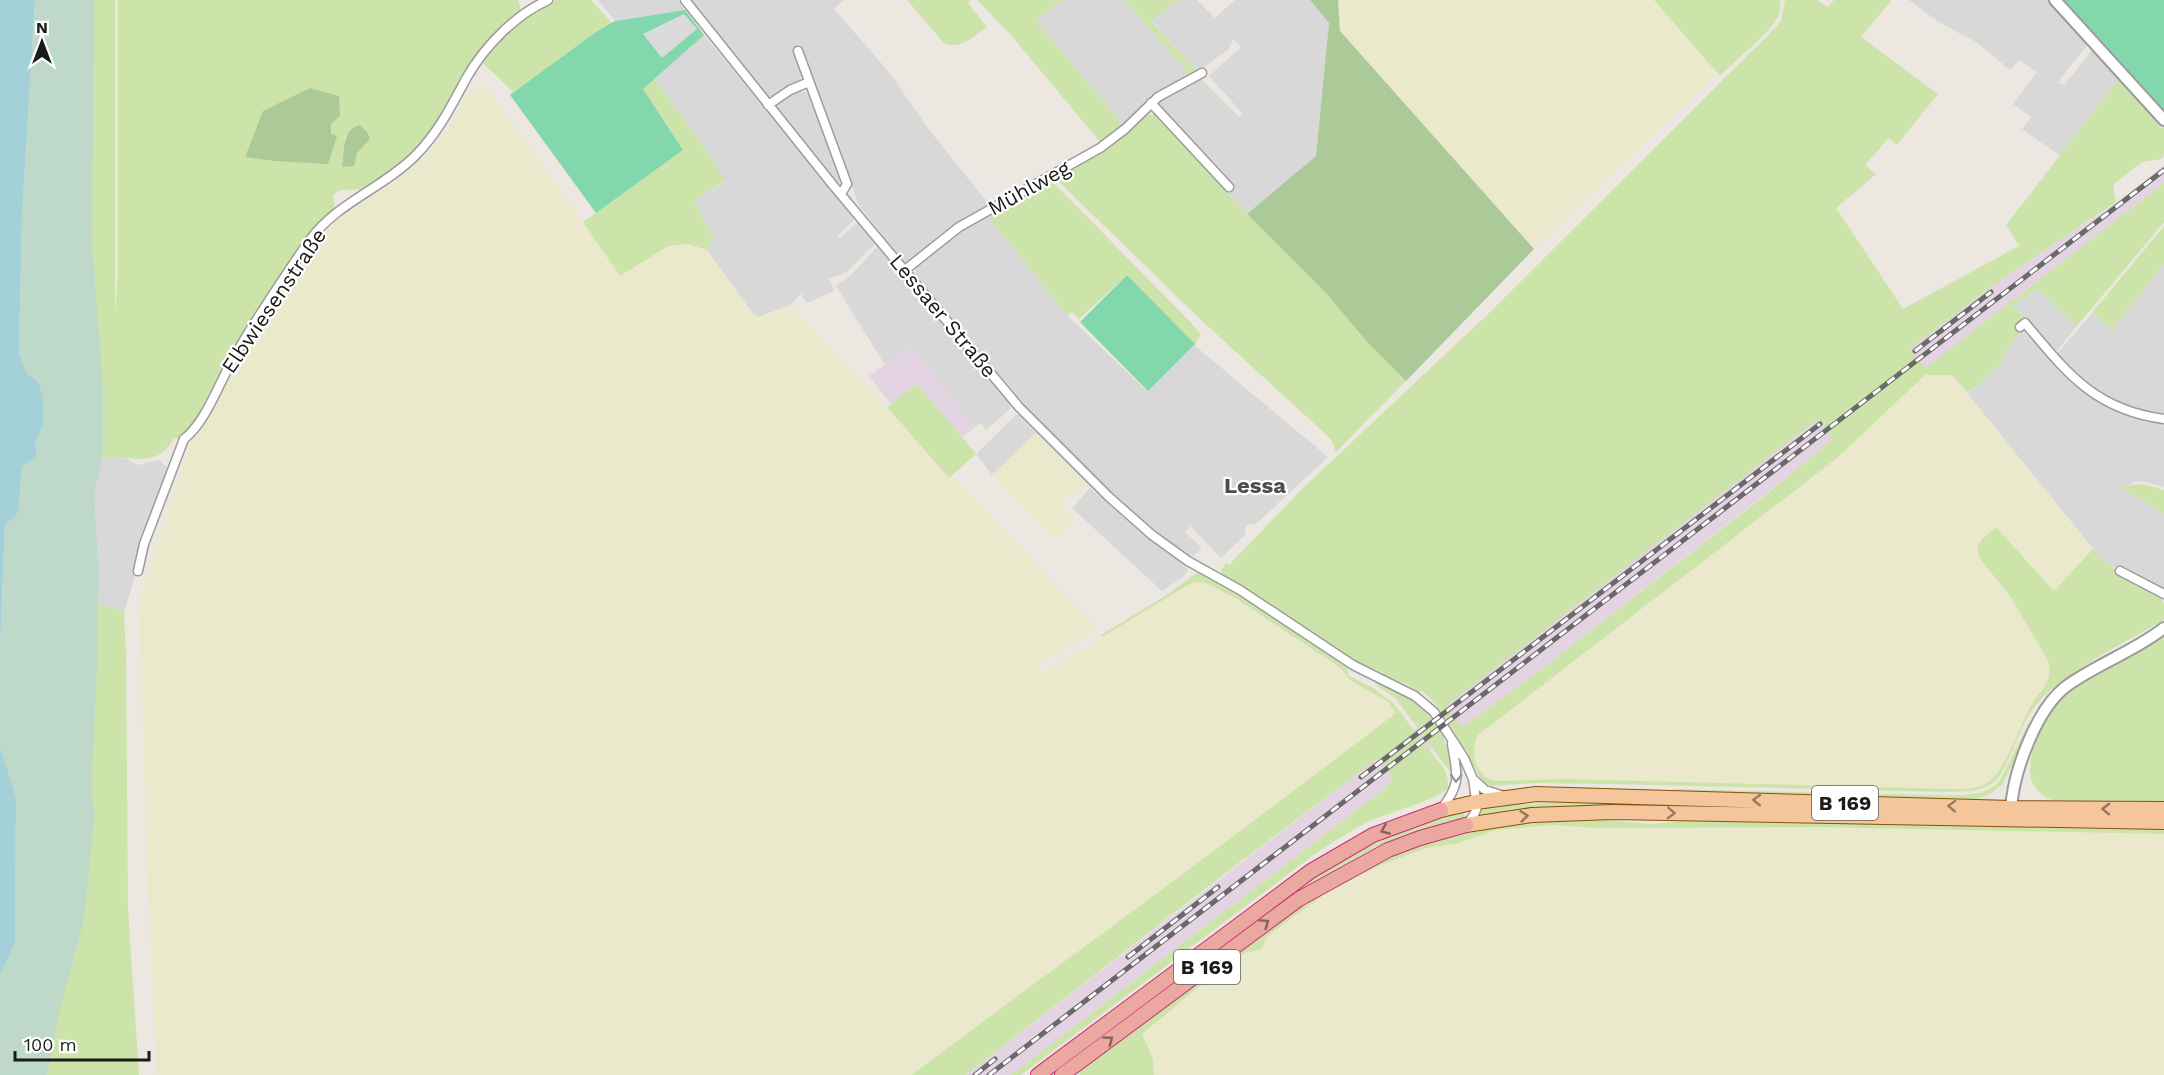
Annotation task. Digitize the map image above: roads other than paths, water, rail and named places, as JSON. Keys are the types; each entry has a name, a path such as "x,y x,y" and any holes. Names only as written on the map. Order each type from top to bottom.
{"highway":[{"name":"B 169","path":"1038,1075 1311,871 1373,835 1441,810"},
{"name":"B 169","path":"1062,1075 1299,899 1388,850 1466,825"}],"main road":[{"name":"B 169","path":"1441,810 1507,797 1546,794 2164,809"},
{"path":"1991,819 2009,812 2011,807"},
{"name":"B 169","path":"1466,825 1532,815 1600,812 2164,822"}],"street":[{"name":"Elbwiesenstraße","path":"138,571 144,544 184,439 196,427 234,357 311,239 338,212 380,185 416,155 444,120 482,55 498,36 533,9 549,0"},
{"name":"Lessaer Straße","path":"686,0 768,105 1019,406 1109,497 1172,551 1240,590 1353,665 1420,699 1434,712 1464,758 1473,778"},
{"path":"2055,0 2164,120"},
{"path":"798,51 847,184 841,194"},
{"name":"Mühlweg","path":"905,270 959,227 1100,148 1125,129 1151,103 1169,90 1202,73"},
{"path":"768,105 790,90 809,82"},
{"path":"1151,103 1229,187"},
{"path":"2020,327 2025,323 2068,373 2088,389 2126,410 2164,419"},
{"path":"2120,571 2164,594"},
{"path":"2011,807 2016,778 2027,747 2044,712 2056,695 2077,679 2164,628"},
{"path":"1441,810 1456,788 1458,773 1452,740"},
{"path":"1473,778 1485,790 1507,797"},
{"path":"1466,825 1477,807 1473,778"}],"water":[{"path":"0,0 35,0 22,216 19,353 26,373 38,382 43,396 43,425 35,442 37,456 22,466 18,513 5,525 0,650"},
{"path":"0,747 16,797 15,942 0,975"}],"railway":[{"path":"989,1075 2164,170"},
{"path":"1915,351 1991,292"},
{"path":"1361,777 1820,424"},
{"path":"1128,957 1218,887"},
{"path":"975,1075 995,1059"}],"district":[{"name":"Lessa","path":"1255,485"}]}
